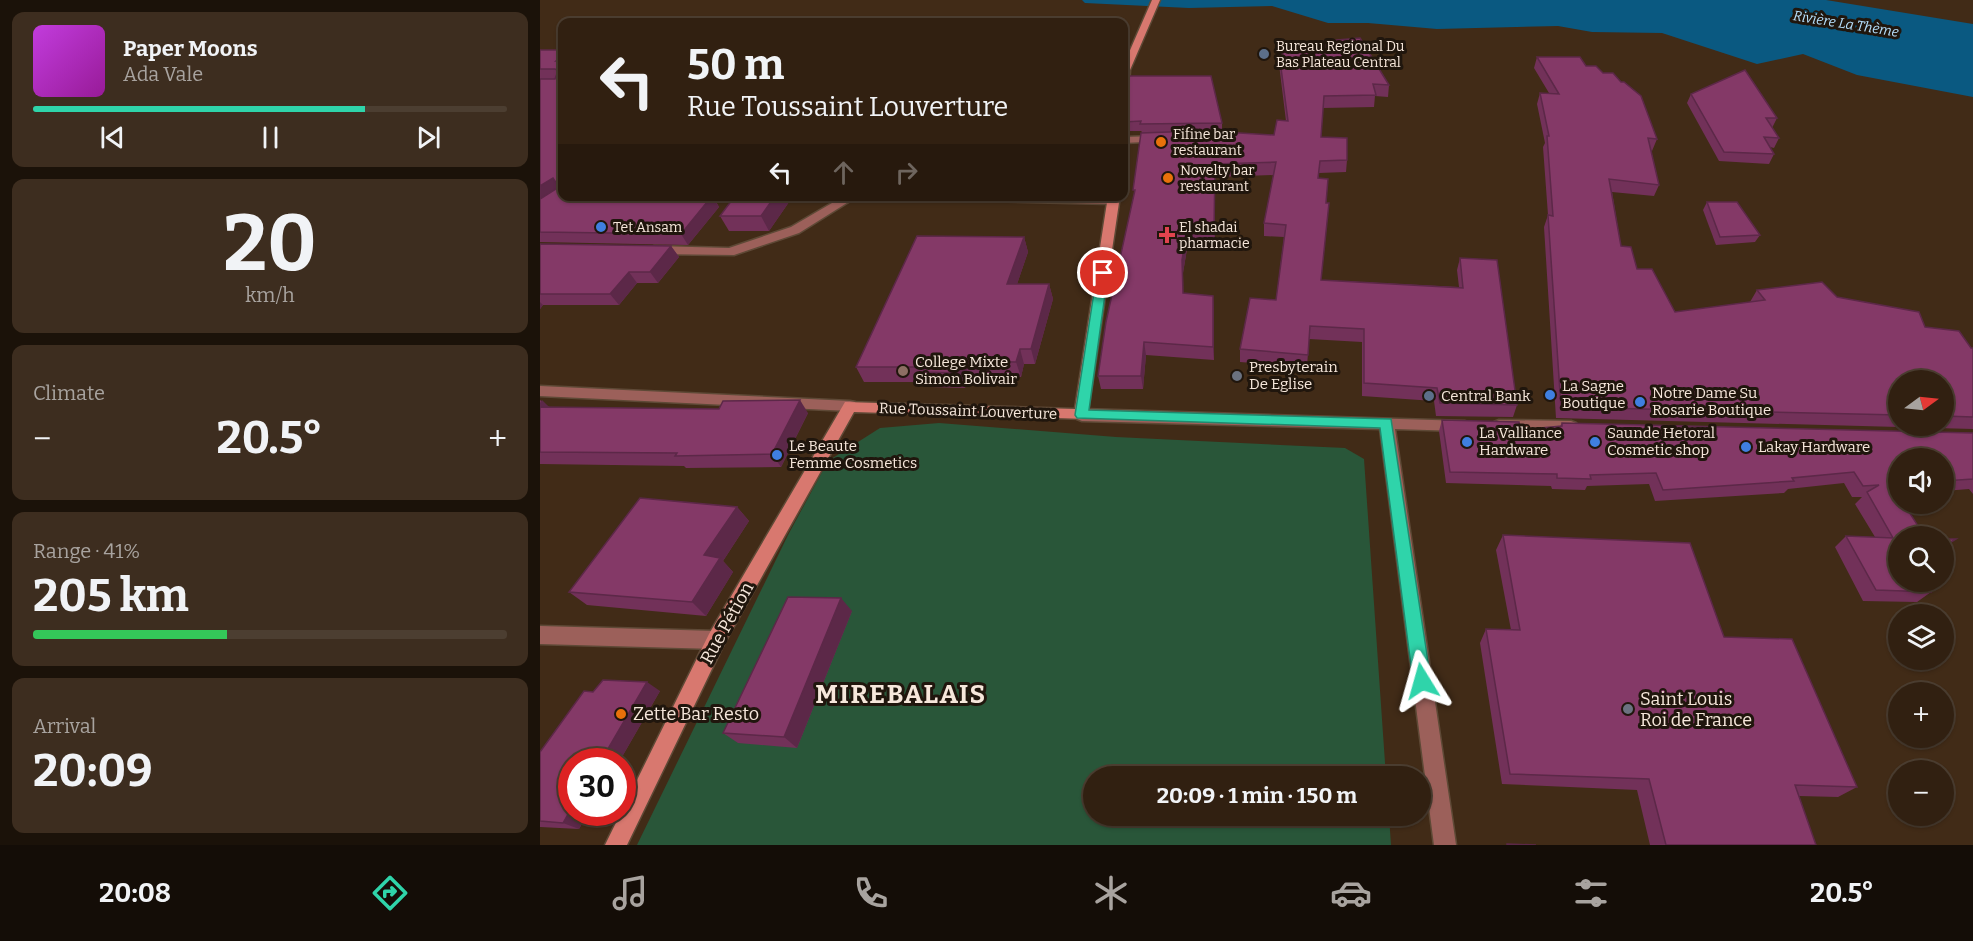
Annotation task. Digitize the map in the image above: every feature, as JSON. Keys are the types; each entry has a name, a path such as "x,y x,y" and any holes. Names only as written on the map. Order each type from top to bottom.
{"main road":[{"path":"1128,64 1156,0"},
{"path":"1082,415 1113,201"},
{"name":"Rue Toussaint Louverture","path":"850,406 1082,415"},
{"name":"Rue Pétion","path":"616,845 716,640 850,406"}],"street":[{"path":"1128,140 1169,139"},
{"path":"647,250 730,252 795,230 844,201"},
{"name":"Rue Toussaint Louverture","path":"540,392 850,406"},
{"name":"Rue Toussaint Louverture","path":"1082,415 1590,428"},
{"path":"1387,423 1444,845"},
{"path":"540,635 716,640"}],"green space":[{"path":"939,423 1116,437 1345,448 1364,459 1385,766 1083,766 1083,826 1390,826 1391,845 637,845 788,535 828,461 880,428"}],"water":[{"name":"Rivière La Thème","path":"1082,0 1826,0 1973,24 1973,97 1857,75 1803,54 1757,64 1662,33 1592,32 1558,26 1437,29 1368,23 1328,23 1272,6 1189,8 1085,3"}],"building":[{"path":"1360,38 1389,85 1373,84 1376,95 1324,96 1321,137 1347,138 1347,160 1320,161 1318,178 1328,179 1326,203 1329,203 1321,280 1463,288 1460,258 1497,260 1517,405 1440,403 1437,388 1364,383 1364,329 1310,326 1308,355 1240,349 1250,298 1276,300 1286,225 1264,223 1276,162 1215,164 1214,230 1187,231 1182,260 1183,293 1213,296 1213,347 1144,342 1141,376 1098,376 1106,322 1135,190 1133,190 1141,133 1224,130 1224,132 1274,135 1277,120 1288,121 1278,45"},
{"path":"540,50 558,50 556,61 558,61 558,71 540,69"},
{"path":"1537,57 1580,57 1586,66 1596,66 1603,73 1613,73 1621,82 1641,96 1657,139 1648,138 1659,185 1609,179 1621,246 1631,247 1637,269 1652,269 1675,312 1765,300 1757,290 1822,282 1837,297 1919,312 1925,327 1959,331 1973,348 1973,417 1954,416 1954,370 1888,370 1888,415 1561,407 1548,215 1553,216 1547,136 1549,136 1540,93 1559,94"},
{"path":"1745,70 1777,118 1766,118 1779,138 1764,137 1774,154 1724,152 1691,94"},
{"path":"558,71 558,186 553,178 540,186 540,79 555,79"},
{"path":"1211,76 1222,123 1140,124 1141,121 1128,122 1128,77"},
{"path":"558,188 558,201 708,201 681,234 540,232 540,199"},
{"path":"731,201 772,201 761,216 720,216"},
{"path":"1707,202 1737,202 1760,235 1720,237"},
{"path":"917,236 1024,237 1007,284 1049,284 1031,349 1020,349 1016,362 964,361 959,373 923,372 925,367 856,367"},
{"path":"540,244 671,246 650,272 629,272 610,294 540,294"},
{"path":"800,400 772,454 675,456 677,453 540,452 540,407 719,409 723,401"},
{"path":"1442,420 1519,422 1520,430 1562,426 1562,423 1888,431 1888,436 1954,436 1954,433 1973,433 1973,479 1954,480 1954,448 1888,448 1888,514 1910,514 1918,526 1888,526 1888,529 1867,492 1879,485 1863,486 1854,472 1792,478 1794,481 1663,490 1656,473 1590,475 1591,479 1557,478 1557,474 1450,472"},
{"path":"640,498 737,507 704,555 720,558 692,602 569,592"},
{"path":"1503,535 1690,543 1724,637 1792,639 1857,787 1795,785 1816,845 1666,845 1649,779 1510,774 1486,629 1520,630"},
{"path":"1846,536 1888,538 1888,590 1876,590"},
{"path":"788,597 841,598 784,737 723,733"},
{"path":"603,680 647,682 608,748 558,748 558,823 540,821 540,752 584,691 593,692"}],"place":[{"name":"Bureau Regional Du Bas Plateau Central","path":"1264,54"},
{"name":"Fifine bar restaurant","path":"1161,142"},
{"name":"Novelty bar restaurant","path":"1168,178"},
{"name":"Tet Ansam","path":"601,227"},
{"name":"El shadai pharmacie","path":"1167,235"},
{"name":"College Mixte Simon Bolivair","path":"903,371"},
{"name":"Presbyterain De Eglise","path":"1237,376"},
{"name":"La Sagne Boutique","path":"1550,395"},
{"name":"Central Bank","path":"1429,396"},
{"name":"Notre Dame Su Rosarie Boutique","path":"1640,402"},
{"name":"La Valliance Hardware","path":"1467,442"},
{"name":"Saunde Hetoral Cosmetic shop","path":"1595,442"},
{"name":"Lakay Hardware","path":"1746,447"},
{"name":"Le Beaute Femme Cosmetics","path":"777,455"},
{"name":"Saint Louis Roi de France","path":"1628,709"},
{"name":"Zette Bar Resto","path":"621,714"}],"district":[{"name":"MIREBALAIS","path":"901,694"}],"route":[{"path":"1103,273 1082,415 1387,423 1422,681"}]}
